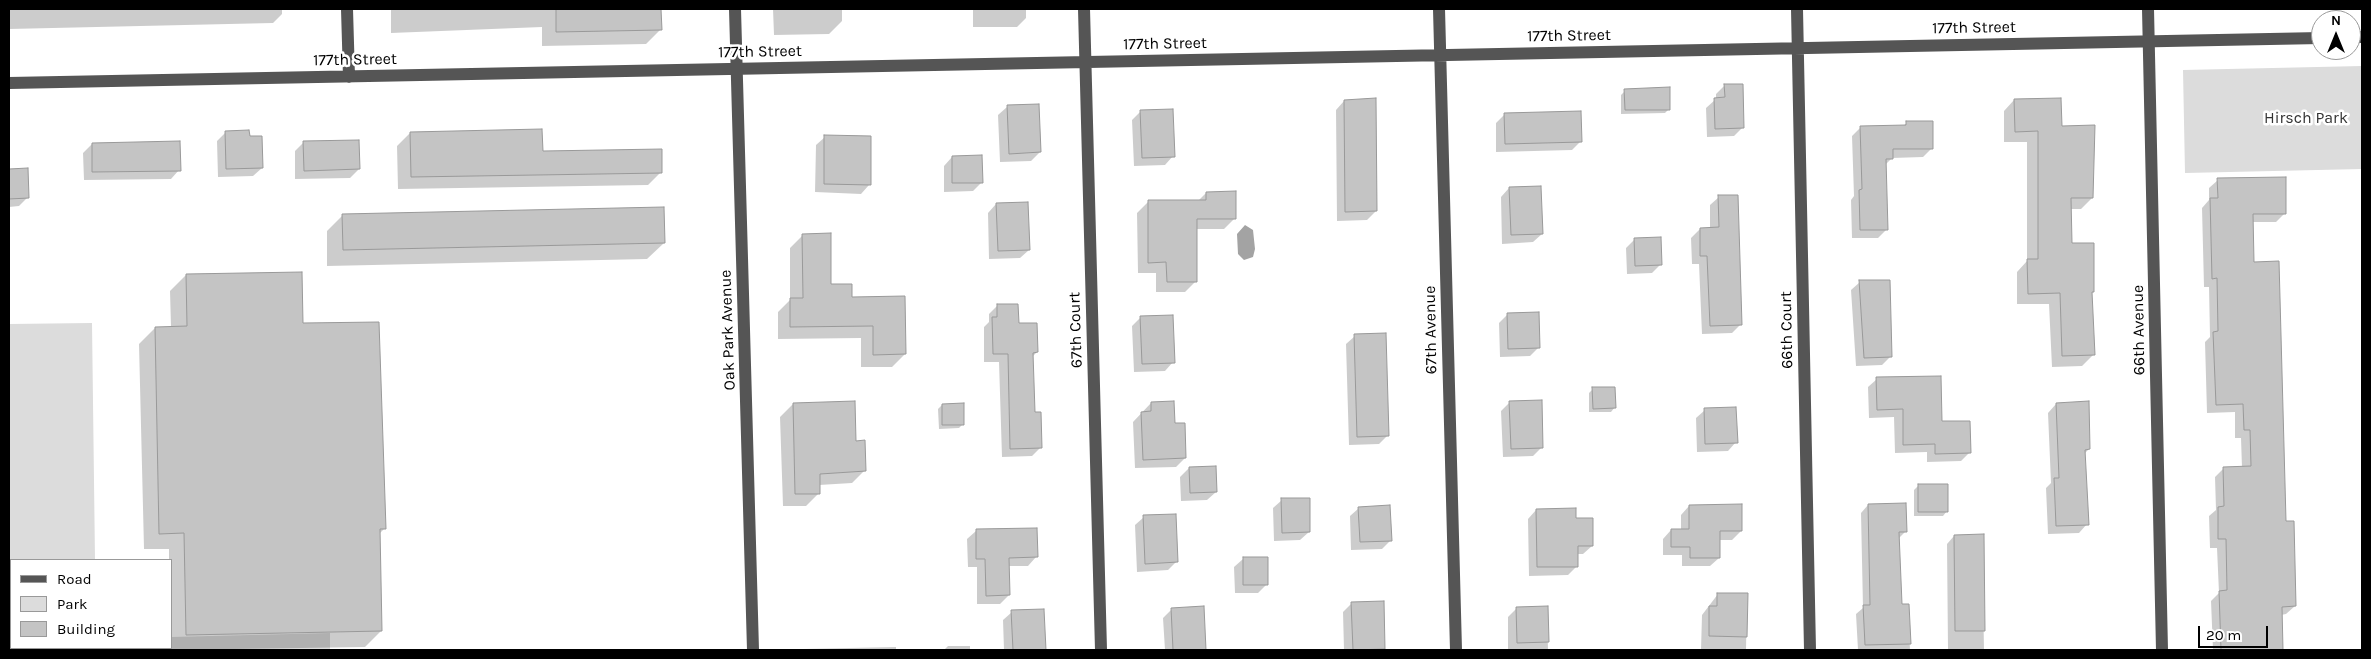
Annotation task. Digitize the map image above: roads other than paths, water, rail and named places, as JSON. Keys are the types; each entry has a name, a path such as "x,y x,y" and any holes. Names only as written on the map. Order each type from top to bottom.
{"street":[{"path":"347,9 349,77"},
{"name":"Oak Park Avenue","path":"735,9 753,650"},
{"name":"67th Court","path":"1084,9 1101,650"},
{"name":"67th Avenue","path":"1439,9 1456,650"},
{"name":"66th Court","path":"1797,9 1810,650"},
{"name":"66th Avenue","path":"2148,9 2162,650"},
{"name":"177th Street","path":"9,83 2311,38"}],"park label":[{"name":"Hirsch Park","path":"2306,118"}]}
